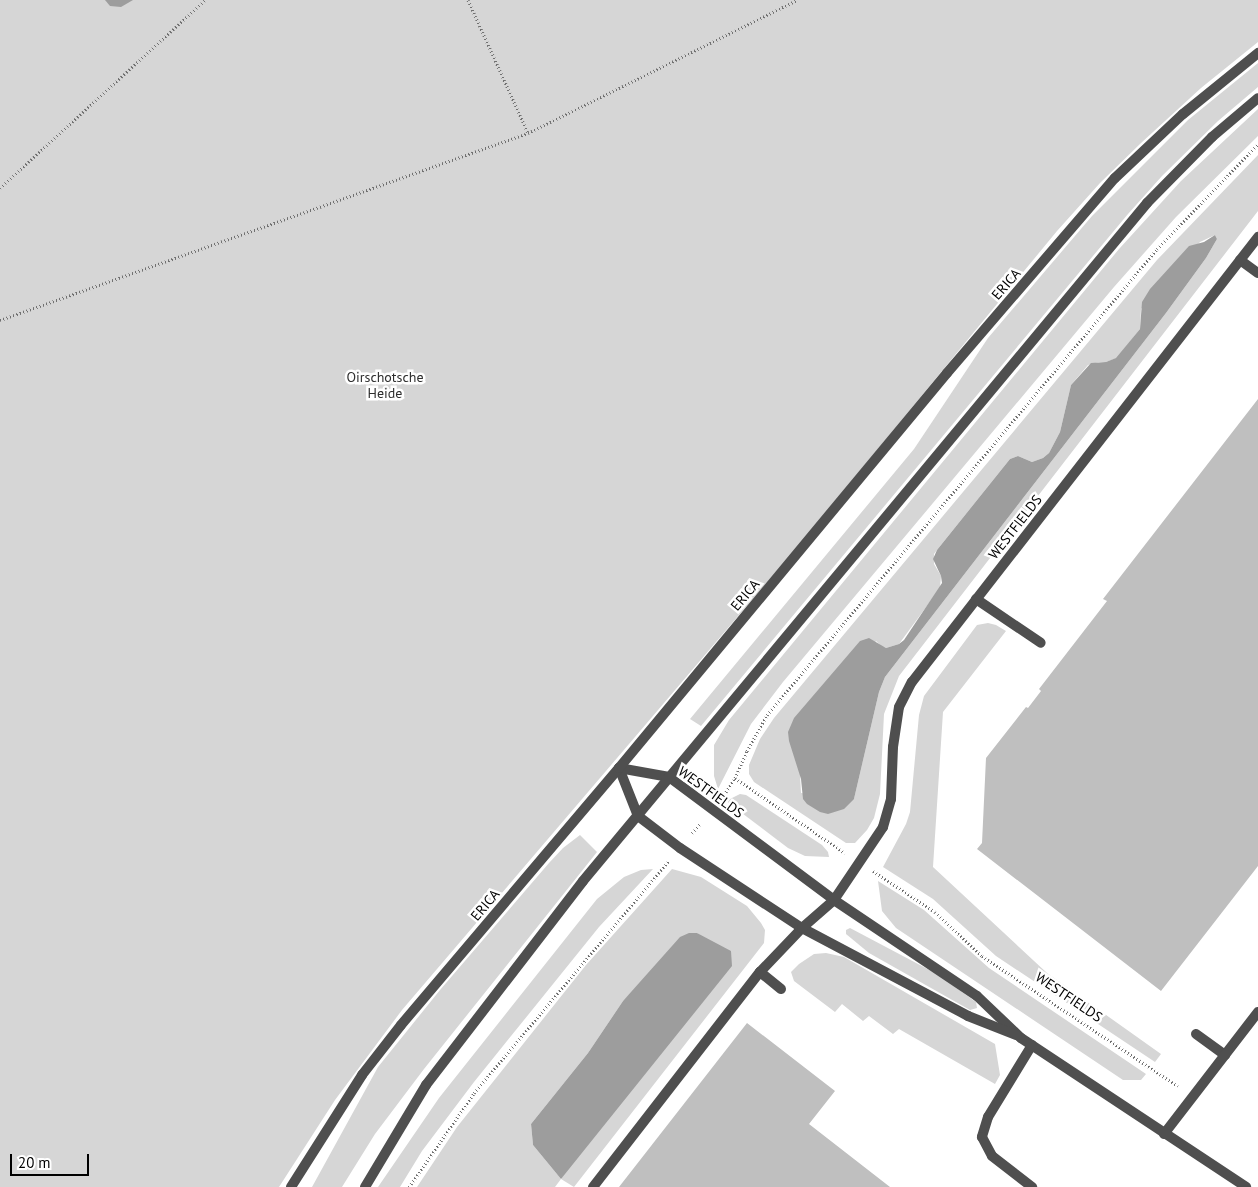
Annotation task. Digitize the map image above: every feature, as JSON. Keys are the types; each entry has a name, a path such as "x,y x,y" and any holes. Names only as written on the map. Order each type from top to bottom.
{"street":[{"name":"ERICA","path":"291,1187 362,1074 395,1032 619,768 947,374 1115,178 1183,114 1258,53"},
{"path":"365,1187 431,1078 535,941 669,777 1147,203 1212,137 1258,98"},
{"name":"WESTFIELDS","path":"802,928 834,900 884,827 891,800 893,747 899,707 912,682 1258,237"},
{"path":"1240,260 1258,273"},
{"path":"976,599 1041,643"},
{"name":"WESTFIELDS","path":"619,768 669,777 834,900 977,996 1021,1038"},
{"path":"619,768 638,816"},
{"name":"WESTFIELDS","path":"638,816 680,848 802,928 968,1016 1021,1038 1246,1187"},
{"path":"593,1187 760,972 802,928"},
{"path":"760,972 781,989"},
{"path":"1164,1134 1258,1012"},
{"path":"1196,1034 1224,1055"},
{"path":"1032,1045 988,1117 982,1137 992,1156 1032,1187"}],"path":[{"path":"0,188 205,0"},
{"path":"468,0 528,133"},
{"path":"0,320 528,133 797,0"},
{"path":"409,1187 474,1093 711,810 735,778 759,730 779,700 1151,256 1258,144"},
{"name":"WESTFIELDS","path":"735,778 935,912 982,956 1193,1096"}],"green space":[{"name":"Oirschotsche Heide","path":"0,0 1258,0 1258,42 1201,88 1141,143 1100,183 1057,231 798,546 402,1010 335,1100 279,1187 0,1187"},
{"path":"1258,63 1258,87 1218,121 1162,176 1128,214 701,726 690,719 914,449 988,338 1092,216 1188,120"},
{"path":"1258,109 1258,136 1176,217 1114,287 783,682 751,724 718,789 714,776 714,745 729,720 1119,249 1181,181"},
{"path":"1258,155 1258,211 899,676 884,714 880,794 874,818 867,830 855,843 846,843 754,782 749,774 749,765 760,739 774,718 1157,260","holes":["1215,235 1217,239 1206,258 1166,313 885,677 879,692 854,799 801,793 800,774 876,641 886,648 899,644 940,588 941,576 934,564 934,554 937,550 1010,459 1018,456 1032,462 1043,458 1049,453 1060,432 1071,385 1088,365 1117,358 1140,329 1141,309 1200,242"]},
{"path":"988,623 1006,631 943,712 933,867 1047,973 1161,1054 1155,1062 996,956 933,899 883,867 906,824 910,812 919,715 924,696 977,625"},
{"path":"740,794 746,795 822,845 828,852 829,857 805,856 788,848 726,801"},
{"path":"580,835 597,852 424,1069 375,1134 342,1187 312,1187 378,1067 440,990 549,863 563,848"},
{"path":"653,869 599,927 474,1082 422,1151 400,1187 378,1187 439,1098 597,899 624,877 641,870"},
{"path":"672,869 701,877 747,906 765,930 764,943 574,1187 561,1179 555,1187 417,1187 457,1127 586,965","holes":["697,933 704,938 561,1179 533,1145 531,1124 588,1053 623,1001"]},
{"path":"878,881 924,910 989,968 1146,1074 1141,1080 1123,1080 896,928 882,911"},
{"path":"850,928 937,974 976,1002 977,1008 970,1010 869,953 846,934 846,930"},
{"path":"826,953 844,957 995,1044 1000,1075 995,1084 899,1029 893,1034 869,1016 863,1021 842,1004 835,1012 794,981 791,972 799,964 814,954"}],"shaded area":[{"path":"105,0 133,0 121,7 110,6"},
{"path":"1215,235 1217,239 1206,258 1166,313 885,677 879,692 854,799 844,809 828,814 820,812 807,804 803,799 801,779 789,741 788,732 794,718 860,641 869,638 886,648 899,644 904,640 942,583 941,576 933,559 937,550 1010,459 1018,456 1032,462 1043,458 1049,453 1060,432 1071,385 1091,363 1106,362 1116,358 1140,329 1142,302 1150,289 1189,246 1204,242"},
{"path":"689,933 697,933 731,951 732,966 561,1179 533,1145 531,1124 588,1053 623,1001 680,937"}],"building":[{"path":"1258,399 1258,866 1161,991 977,849 982,843 986,758 1041,691 1039,689 1107,601 1103,599"},
{"path":"747,1023 835,1091 809,1124 890,1187 619,1187"}]}
